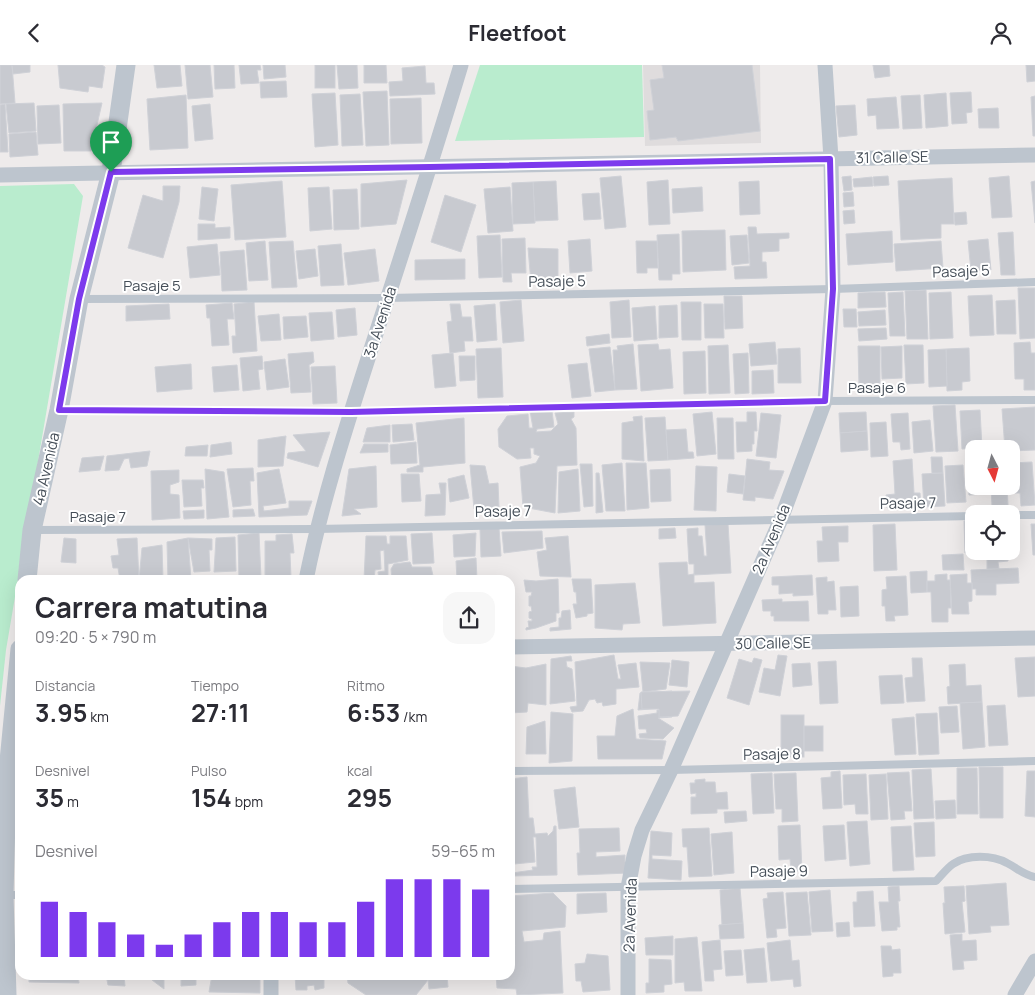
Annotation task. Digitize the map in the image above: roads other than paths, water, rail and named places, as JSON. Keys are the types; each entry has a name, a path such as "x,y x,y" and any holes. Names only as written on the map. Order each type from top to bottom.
{"street":[{"name":"4a Avenida","path":"28,575 32,531 59,410 79,299 111,172 126,65"},
{"name":"3a Avenida","path":"307,575 316,529 351,412 461,65"},
{"name":"2a Avenida","path":"628,995 628,888 634,856 642,831 671,770 781,519 825,401 833,289 830,159 825,65"},
{"name":"31 Calle SE","path":"0,175 1035,155"},
{"name":"30 Calle SE","path":"515,647 725,645 1035,638"},
{"path":"7,995 12,895 13,780 8,736 15,686"},
{"path":"1016,995 1035,961"},
{"path":"271,980 271,995"}],"lane":[{"name":"Pasaje 5","path":"79,299 388,298 833,289 1035,282"},
{"name":"Pasaje 6","path":"59,410 351,412 825,401 1035,400"},
{"path":"1020,515 1035,515"},
{"name":"Pasaje 7","path":"32,531 316,529 965,516"},
{"name":"Pasaje 8","path":"515,771 671,770 1035,761"},
{"name":"Pasaje 9","path":"515,889 936,881 954,863 971,857 993,858 1006,862 1027,876 1035,877"}]}
